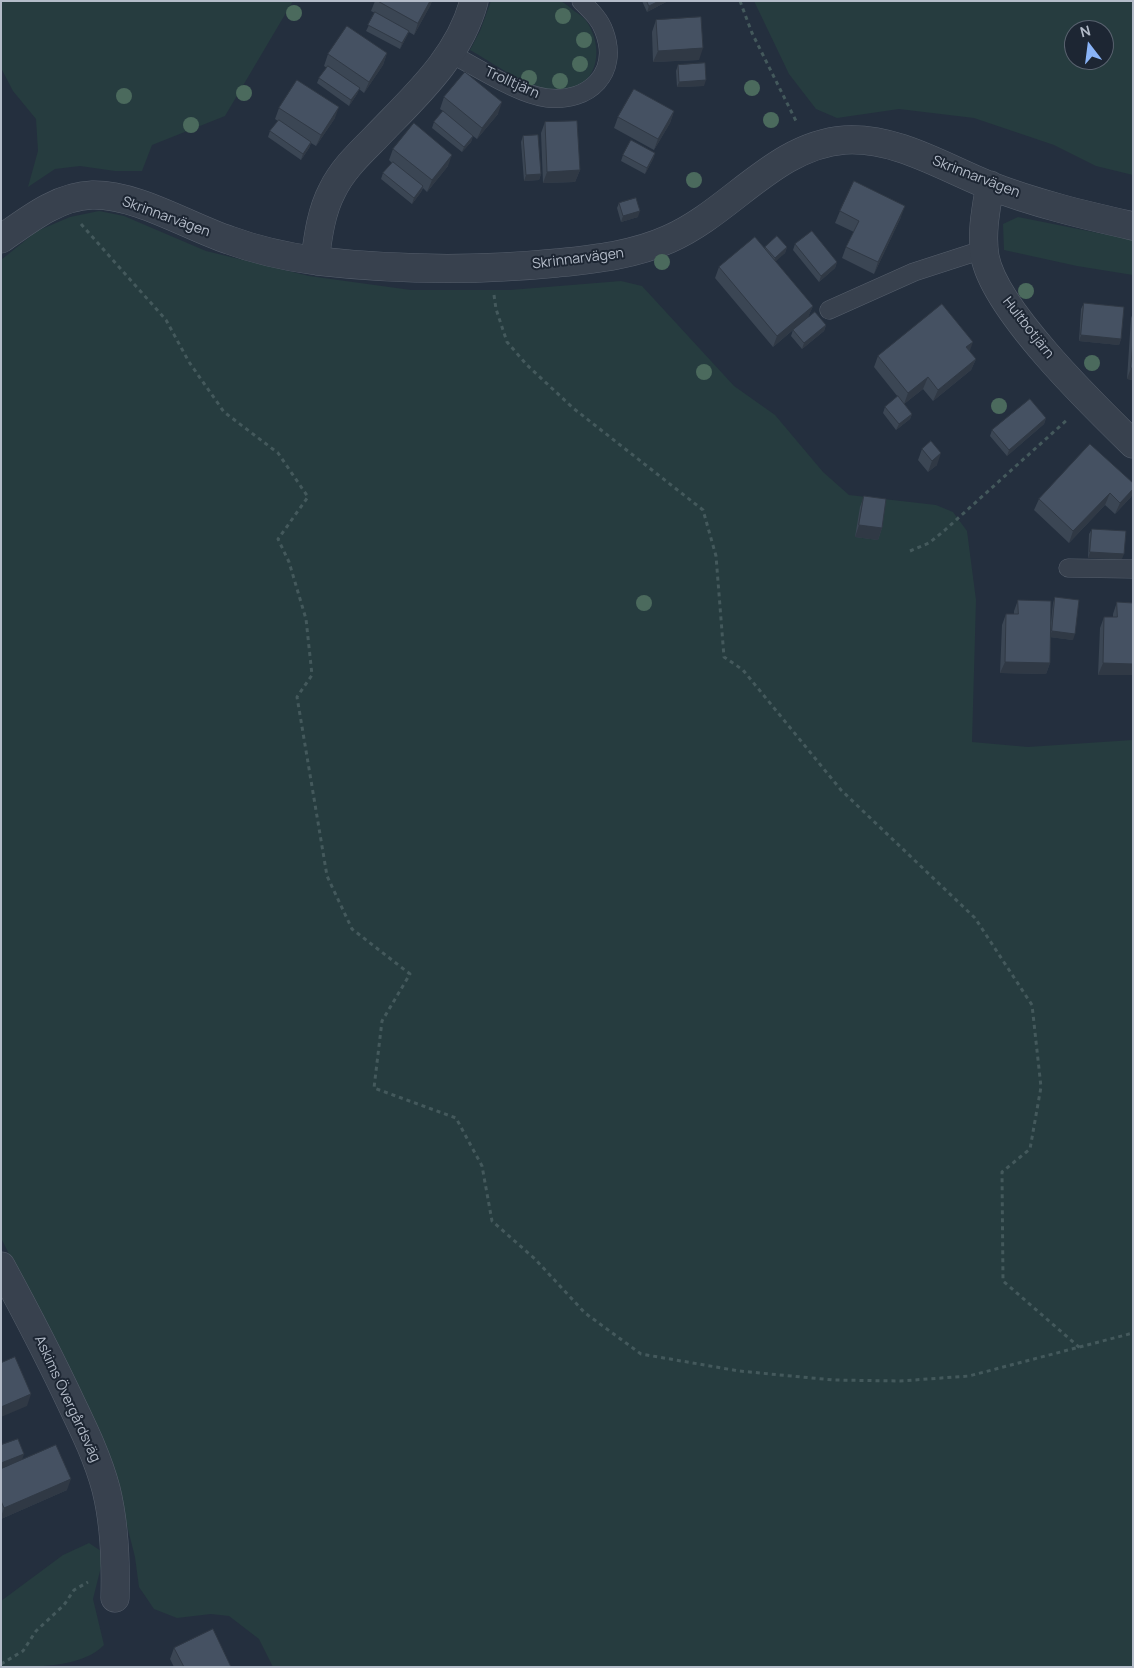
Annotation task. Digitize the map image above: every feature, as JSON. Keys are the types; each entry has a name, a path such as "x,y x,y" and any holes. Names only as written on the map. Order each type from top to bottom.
{"street":[{"path":"315,260 323,213 339,179 350,163 417,95 451,54 464,28 474,1"},
{"name":"Skrinnarvägen","path":"1,239 50,207 62,202 92,195 113,197 138,204 231,241 315,260 453,270 490,269 596,259 633,252 669,239 701,222 778,164 823,143 849,140 864,141 907,150 990,186 1093,217 1133,226"},
{"name":"Hultbotjärn","path":"990,186 984,215 985,249 992,278 1007,305 1045,351 1133,444"},
{"name":"Askims Övergårdsväg","path":"1,1266 48,1354 95,1452 106,1490 112,1527 115,1585"}],"lane":[{"name":"Trolltjärn","path":"451,54 527,93 546,98 566,99 582,95 594,88 604,74 608,58 604,29 594,14 581,1"},
{"path":"829,310 914,272 985,249"},
{"path":"1068,568 1133,569"}],"path":[{"path":"740,1 752,34 800,128"},
{"path":"62,202 166,320 189,362 224,412 278,452 308,497 278,540 288,562 306,619 312,675 297,697 327,876 352,929 410,974 382,1021 374,1088 456,1118 482,1166 492,1220 535,1259 586,1312 641,1354 739,1371 833,1380 900,1381 969,1376 1133,1333"},
{"path":"490,269 496,309 507,342 527,365 573,408 703,510 716,556 724,657 743,670 841,790 974,918 1032,1005 1041,1087 1030,1149 1002,1172 1003,1281 1080,1348"},
{"path":"910,551 929,543 945,530 1090,400"},
{"path":"1,1664 23,1651 43,1623 64,1606 74,1590 82,1584 115,1585"}],"green space":[{"path":"1,1 293,1 225,116 152,145 142,171 115,171 80,166 55,169 28,187 38,151 36,119 13,91 1,68"},
{"path":"491,1 560,1 565,3 587,22 593,34 596,58 593,70 587,79 578,86 567,90 542,88 510,74 470,50 480,31"},
{"path":"754,1 1133,1 1133,175 1096,166 1054,145 974,118 899,109 837,118 816,109 789,74"},
{"path":"99,211 124,216 206,251 309,276 411,290 510,290 621,281 642,286 734,386 775,415 823,472 849,495 936,505 953,512 967,531 976,600 972,742 1028,747 1133,740 1133,1667 273,1667 259,1639 229,1616 211,1614 177,1618 154,1609 139,1587 135,1557 124,1514 60,1356 1,1238 1,260 37,231 70,217"},
{"path":"1018,217 1133,240 1133,275 1077,266 1004,250 1003,224"},
{"path":"89,1543 101,1551 102,1563 93,1599 104,1645 95,1653 57,1665 1,1667 1,1601 63,1555"}],"building":[{"path":"378,1 430,1 418,23"},
{"path":"647,1 659,1 649,6"},
{"path":"375,12 409,31 402,43 368,25"},
{"path":"701,17 703,48 658,51 656,20"},
{"path":"347,26 387,53 369,82 328,54"},
{"path":"705,63 706,80 679,82 678,65"},
{"path":"328,66 360,88 351,100 319,78"},
{"path":"465,72 502,102 482,128 444,97"},
{"path":"297,80 339,107 321,135 279,108"},
{"path":"634,89 674,111 658,139 618,117"},
{"path":"443,111 473,136 464,147 434,122"},
{"path":"279,120 311,142 303,154 270,131"},
{"path":"577,121 580,170 547,172 545,122"},
{"path":"414,123 452,155 432,180 393,149"},
{"path":"538,135 541,174 526,175 523,136"},
{"path":"631,140 655,153 647,168 623,155"},
{"path":"393,162 423,186 414,198 383,173"},
{"path":"854,181 905,206 878,262 846,247 859,221 840,211"},
{"path":"636,198 640,211 623,216 619,203"},
{"path":"812,231 837,262 821,276 795,244"},
{"path":"777,236 787,247 775,258 765,247"},
{"path":"755,237 813,306 777,336 719,267"},
{"path":"1084,303 1124,307 1121,339 1081,335"},
{"path":"942,304 973,342 966,347 976,359 938,390 928,377 908,393 878,356"},
{"path":"815,312 826,325 804,343 793,330"},
{"path":"1133,341 1133,368 1131,368"},
{"path":"898,396 912,414 899,424 885,407"},
{"path":"1030,399 1046,418 1009,450 992,430"},
{"path":"931,441 941,453 932,461 922,449"},
{"path":"1090,444 1133,483 1133,489 1120,503 1110,493 1073,531 1039,499"},
{"path":"864,496 886,499 882,528 859,525"},
{"path":"1092,529 1126,531 1124,554 1090,552"},
{"path":"1055,597 1079,600 1075,634 1052,631"},
{"path":"1018,600 1051,601 1050,663 1005,662 1006,614 1018,614"},
{"path":"1117,602 1133,603 1133,664 1103,663 1104,617 1117,617"},
{"path":"15,1357 31,1394 1,1407 1,1363"},
{"path":"18,1439 24,1454 1,1463 1,1445"},
{"path":"56,1445 71,1479 4,1508 1,1501 1,1469"},
{"path":"213,1629 231,1667 184,1667 174,1648"}]}
